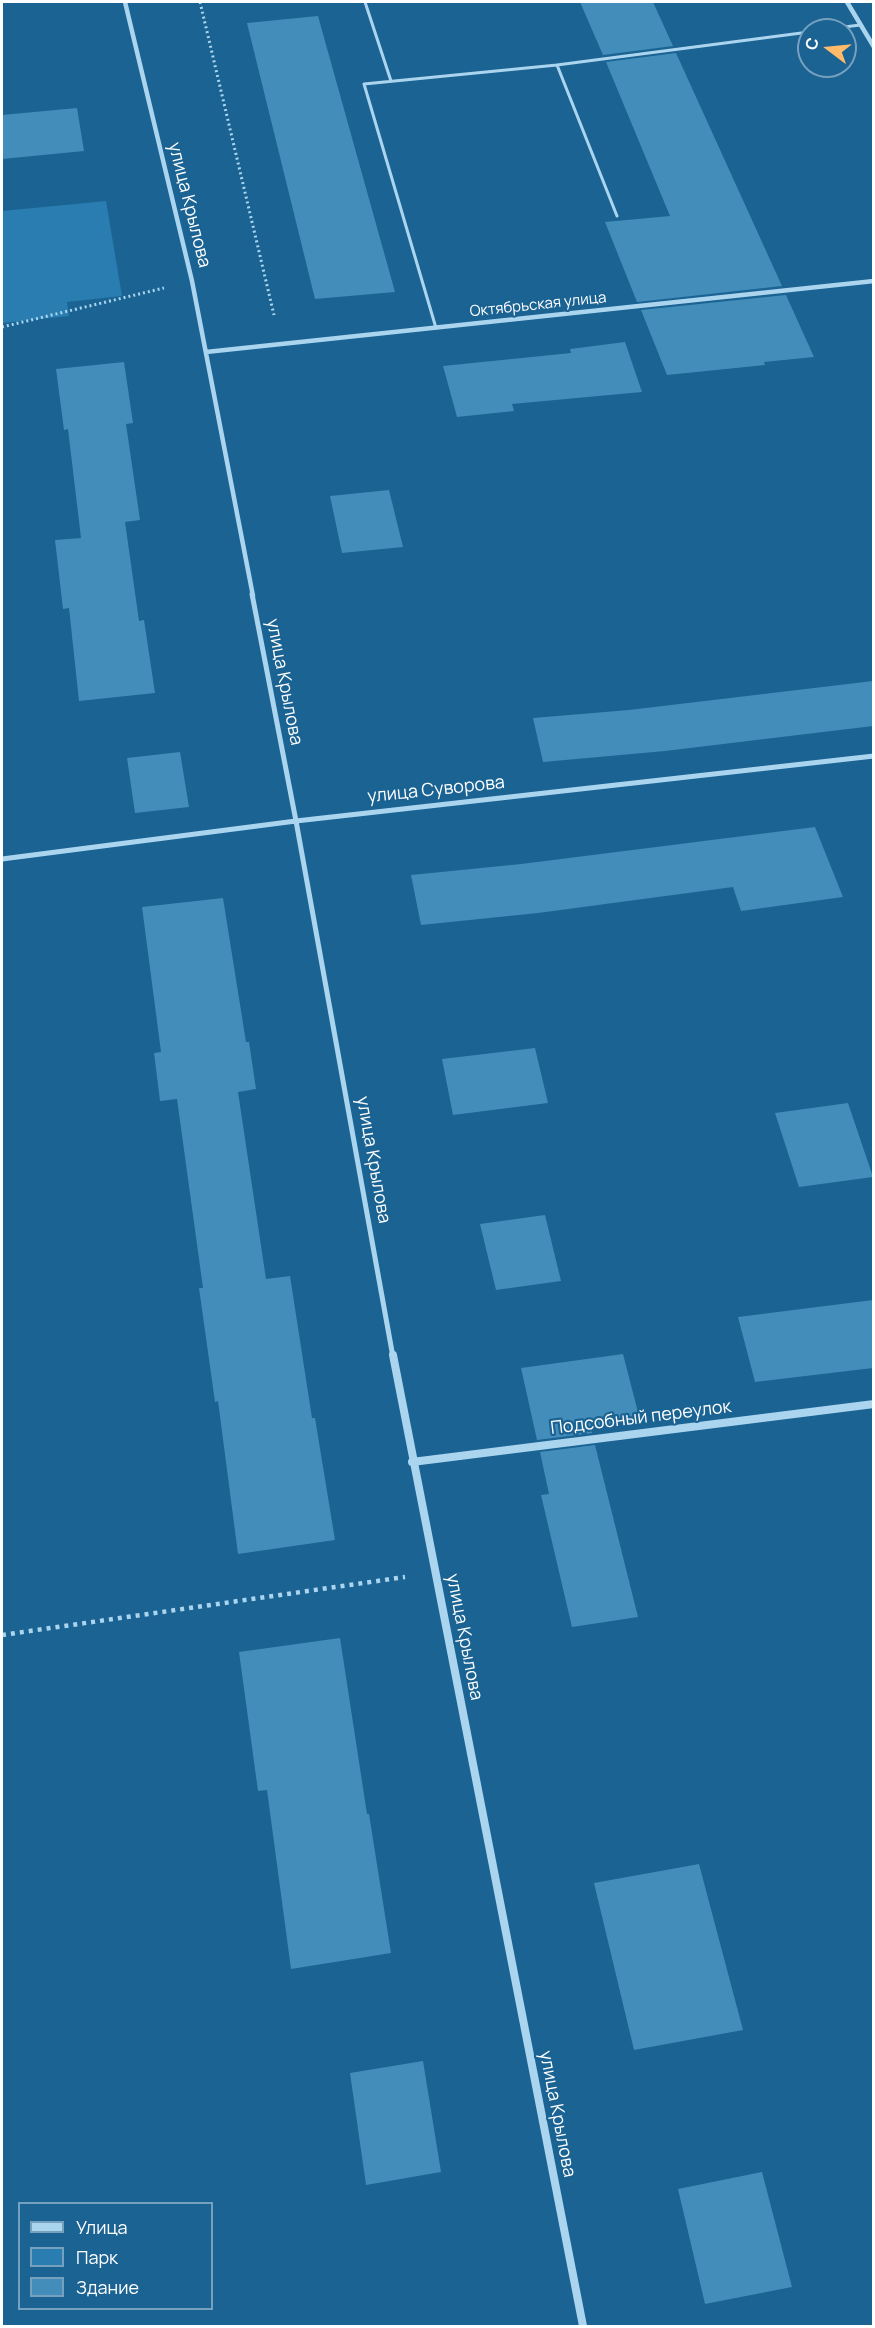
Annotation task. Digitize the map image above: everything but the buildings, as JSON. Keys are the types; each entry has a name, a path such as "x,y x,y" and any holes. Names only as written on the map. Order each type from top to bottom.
{"street":[{"name":"улица Крылова","path":"125,2 192,281 206,352 296,821 412,1462 436,1572 583,2326"},
{"path":"847,2 873,47"},
{"name":"Октябрьская улица","path":"206,352 873,281"},
{"name":"улица Суворова","path":"2,859 296,821 873,756"},
{"name":"Подсобный переулок","path":"412,1462 873,1404"}],"lane":[{"path":"365,2 391,81"},
{"path":"436,328 364,84 557,65 797,34"},
{"path":"557,65 617,216"}],"path":[{"path":"200,2 281,345"},
{"path":"2,327 192,281"},
{"path":"2,1635 436,1572"}],"green space":[{"path":"106,201 122,296 67,302 69,316 2,323 2,211"}]}
